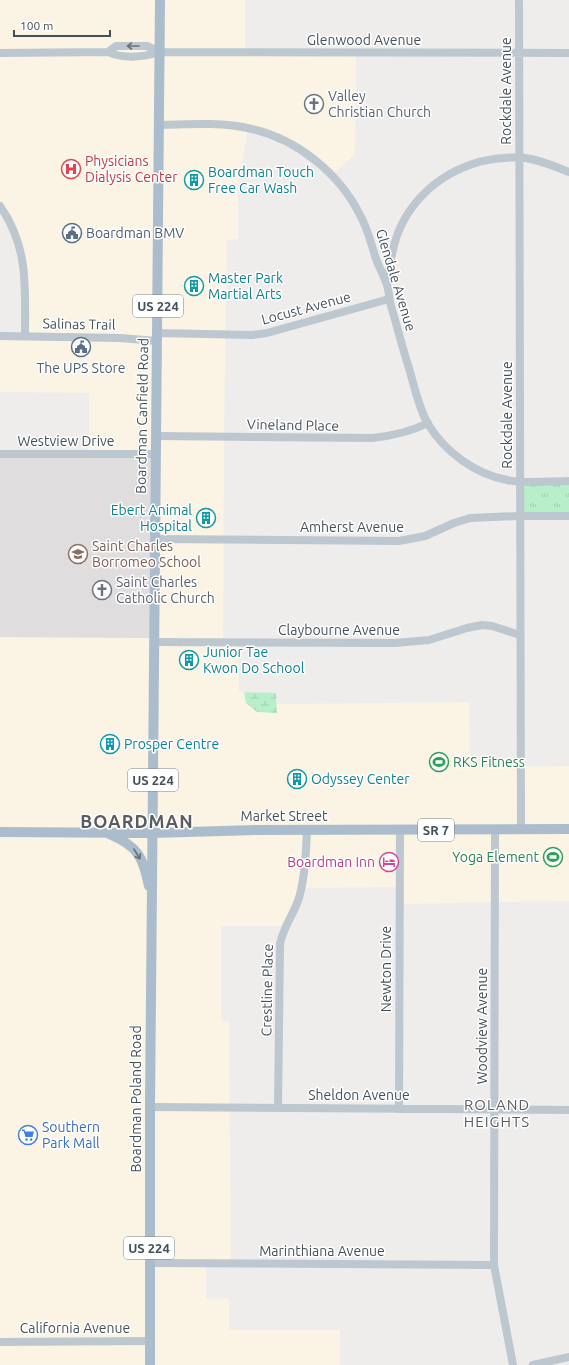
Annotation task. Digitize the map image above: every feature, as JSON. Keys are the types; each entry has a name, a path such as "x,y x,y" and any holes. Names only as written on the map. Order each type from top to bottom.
{"main road":[{"name":"Boardman Canfield Road","path":"153,832 160,0"},
{"name":"Market Street","path":"0,832 569,829"},
{"path":"106,832 134,848 143,864 152,904"},
{"name":"Boardman Poland Road","path":"150,1365 149,1263 153,832"}],"street":[{"name":"Rockdale Avenue","path":"519,0 519,516 521,829"},
{"name":"Glenwood Avenue","path":"0,53 108,52 116,56 147,56 160,52 569,53"},
{"name":"Glendale Avenue","path":"159,125 227,125 252,129 283,140 311,157 335,179 354,204 366,227 387,285 389,299 419,400 428,423 448,448 468,464 492,475 508,480 519,481 569,481"},
{"path":"387,285 393,251 400,229 411,210 423,195 441,180 462,168 496,159 532,159 569,172"},
{"path":"0,206 15,232 23,260 25,276 25,336"},
{"name":"Locust Avenue","path":"157,337 268,334 389,299"},
{"name":"Salinas Trail","path":"0,336 120,338 157,337"},
{"name":"Vineland Place","path":"156,436 372,438 416,429 428,423"},
{"name":"Westview Drive","path":"0,454 156,454"},
{"name":"Amherst Avenue","path":"155,539 398,541 425,536 454,523 470,518 569,516"},
{"name":"Claybourne Avenue","path":"154,642 395,644 429,640 482,625 492,626 520,635"},
{"name":"Crestline Place","path":"278,1108 280,944 284,929 295,908 301,888 307,830"},
{"name":"Newton Drive","path":"399,1109 400,830"},
{"name":"Woodview Avenue","path":"495,830 494,1266 513,1365"},
{"name":"Sheldon Avenue","path":"150,1107 569,1110"},
{"name":"Marinthiana Avenue","path":"149,1263 494,1266"},
{"name":"California Avenue","path":"0,1342 150,1341"},
{"path":"533,1365 569,1358"}],"shaded area":[{"path":"0,0 245,0 245,52 356,53 355,154 332,175 311,157 248,129 238,184 238,239 227,240 223,642 239,642 239,692 276,693 277,704 469,702 470,767 569,766 569,901 400,904 399,887 301,888 285,926 221,926 221,1021 229,1021 231,1264 206,1264 206,1298 229,1299 229,1330 340,1330 340,1365 0,1365 0,637 154,638 89,454 89,393 0,392 0,336 25,336 23,260 0,206"},
{"name":"Saint Charles Borromeo School","path":"0,454 156,454 154,638 0,637"}],"green space":[{"path":"519,481 569,481 569,516 519,516"},
{"path":"244,692 276,693 277,713 257,712 246,703"}],"place":[{"name":"Valley Christian Church","path":"314,104"},
{"name":"Physicians Dialysis Center","path":"71,169"},
{"name":"Boardman Touch Free Car Wash","path":"194,180"},
{"name":"Boardman BMV","path":"72,233"},
{"name":"Master Park Martial Arts","path":"194,286"},
{"name":"The UPS Store","path":"81,347"},
{"name":"Ebert Animal Hospital","path":"206,518"},
{"name":"Saint Charles Borromeo School","path":"78,554"},
{"name":"Saint Charles Catholic Church","path":"102,590"},
{"name":"Junior Tae Kwon Do School","path":"189,660"},
{"name":"Prosper Centre","path":"110,744"},
{"name":"RKS Fitness","path":"439,762"},
{"name":"Odyssey Center","path":"297,779"},
{"name":"Yoga Element","path":"553,857"},
{"name":"Boardman Inn","path":"389,862"},
{"name":"Southern Park Mall","path":"28,1135"}],"district":[{"name":"BOARDMAN","path":"137,821"},
{"name":"ROLAND HEIGHTS","path":"497,1112"}]}
